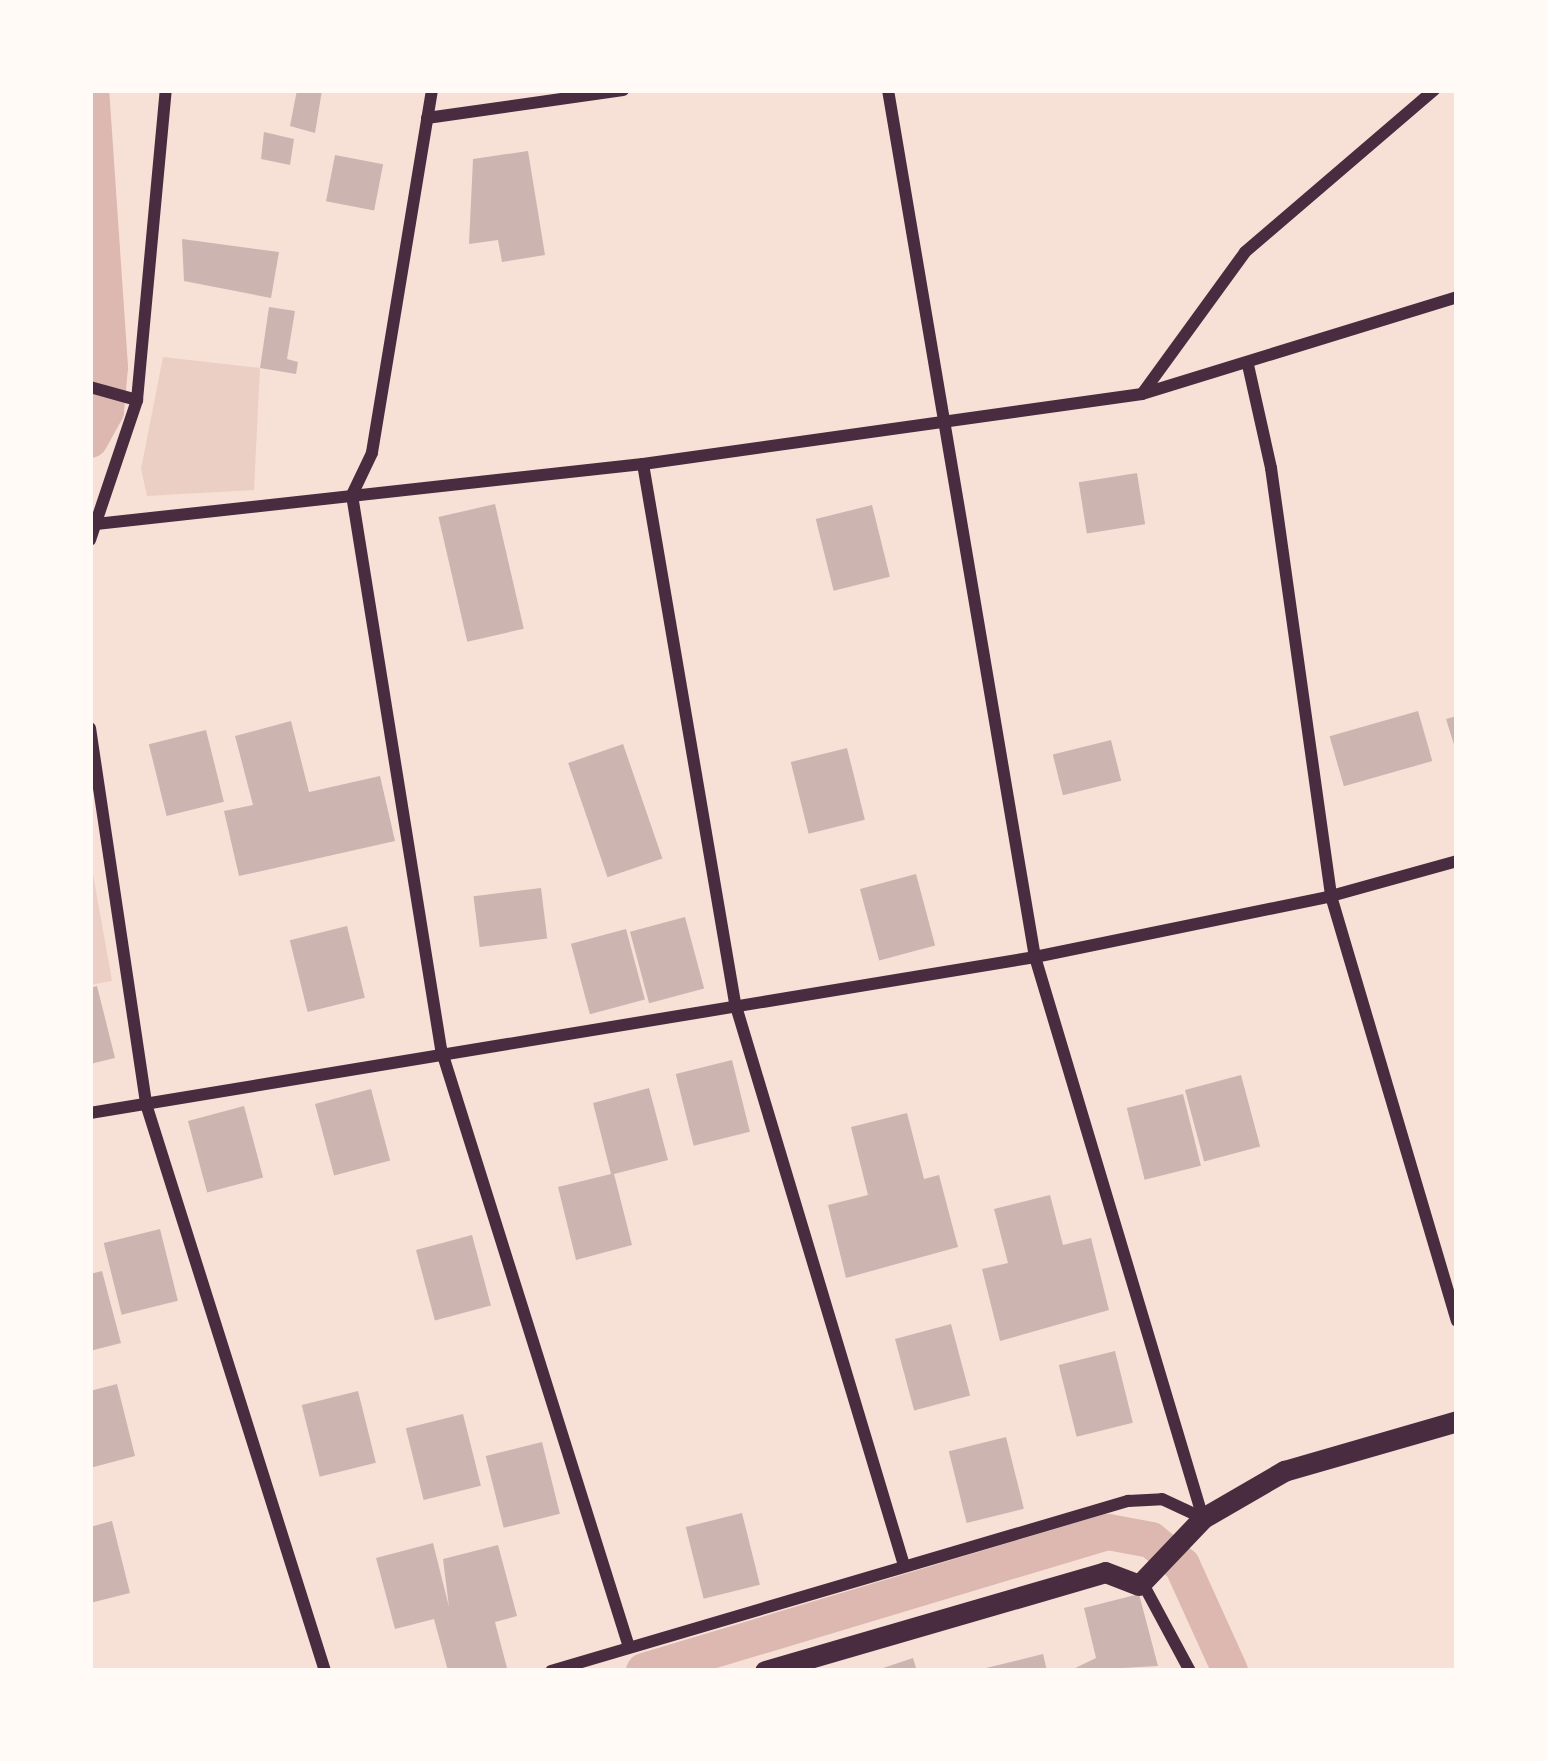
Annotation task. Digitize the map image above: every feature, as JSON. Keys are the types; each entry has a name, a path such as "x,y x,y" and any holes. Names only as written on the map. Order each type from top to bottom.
{"street":[{"path":"90,540 135,400 166,90"},
{"path":"432,90 372,452 352,495 441,1049 629,1647"},
{"path":"427,118 623,90"},
{"path":"888,90 950,424 1035,957 1203,1518"},
{"path":"1142,394 1245,252 1434,90"},
{"path":"97,524 643,464 1142,394 1457,297"},
{"path":"1248,365 1271,468 1331,896 1457,1321"},
{"path":"90,387 135,400"},
{"path":"643,464 736,1004 902,1562"},
{"path":"90,728 146,1104 325,1671"},
{"path":"90,1113 441,1049 1035,957 1331,896 1457,861"},
{"path":"1141,1583 1203,1518 1285,1471 1457,1420"},
{"path":"551,1671 902,1562 1127,1501 1162,1499 1203,1518"},
{"path":"765,1671 1105,1572 1141,1583 1190,1671"}],"shaded area":[{"path":"163,357 260,368 254,490 147,496 141,469"},
{"path":"90,857 112,981 90,985"}],"building":[{"path":"297,90 322,90 315,133 290,126"},
{"path":"264,132 294,139 290,165 261,159"},
{"path":"528,151 545,255 502,262 498,240 469,244 473,159"},
{"path":"335,155 383,164 374,210 326,201"},
{"path":"182,239 279,252 271,298 184,281"},
{"path":"269,307 295,311 287,359 298,362 296,374 260,368"},
{"path":"1137,473 1145,524 1087,534 1079,482"},
{"path":"495,504 524,629 467,642 438,517"},
{"path":"872,505 890,577 834,591 816,519"},
{"path":"1418,711 1432,761 1344,786 1330,736"},
{"path":"1457,716 1457,751 1456,751 1446,719"},
{"path":"291,721 309,792 380,776 395,841 239,876 224,811 253,805 235,736"},
{"path":"206,730 224,802 167,816 149,744"},
{"path":"1111,740 1121,781 1063,795 1053,755"},
{"path":"623,744 662,858 608,877 568,763"},
{"path":"847,748 865,820 809,834 791,762"},
{"path":"916,874 935,945 879,960 860,889"},
{"path":"541,888 547,939 480,947 474,896"},
{"path":"685,917 704,988 649,1003 630,932"},
{"path":"347,926 365,998 308,1012 290,940"},
{"path":"626,929 645,1000 590,1014 571,944"},
{"path":"97,986 115,1058 90,1064 90,988"},
{"path":"732,1060 750,1132 694,1146 676,1074"},
{"path":"1241,1075 1260,1146 1204,1161 1185,1090"},
{"path":"649,1088 668,1160 614,1174 632,1245 576,1260 558,1187 611,1174 593,1103"},
{"path":"371,1089 390,1160 334,1175 315,1104"},
{"path":"1183,1094 1201,1166 1145,1180 1127,1108"},
{"path":"244,1106 263,1177 207,1192 188,1121"},
{"path":"907,1113 924,1179 939,1175 958,1247 846,1278 828,1205 868,1195 851,1127"},
{"path":"1050,1195 1063,1245 1091,1238 1109,1310 1000,1341 982,1269 1008,1263 994,1209"},
{"path":"160,1229 178,1301 122,1315 104,1243"},
{"path":"472,1235 491,1306 435,1321 416,1250"},
{"path":"102,1271 121,1343 90,1351 90,1274"},
{"path":"951,1324 970,1395 914,1410 895,1339"},
{"path":"1115,1351 1133,1423 1077,1437 1059,1365"},
{"path":"117,1384 135,1456 90,1468 90,1391"},
{"path":"358,1391 376,1463 320,1477 302,1405"},
{"path":"463,1414 481,1486 424,1500 406,1428"},
{"path":"1006,1437 1024,1509 967,1523 949,1451"},
{"path":"542,1442 560,1514 504,1528 486,1456"},
{"path":"742,1513 760,1585 704,1599 686,1527"},
{"path":"112,1521 130,1593 90,1603 90,1527"},
{"path":"433,1543 449,1607 443,1559 498,1545 517,1616 495,1622 507,1668 448,1671 434,1619 395,1629 376,1558"},
{"path":"1139,1594 1158,1666 1069,1671 1096,1658 1084,1608"},
{"path":"1043,1654 1047,1671 982,1669"},
{"path":"913,1658 917,1671 877,1671 877,1670"}],"waterway":[{"path":"90,440 106,411 110,367 91,90"},
{"path":"644,1671 1108,1532 1151,1540 1182,1565 1230,1671"}]}
